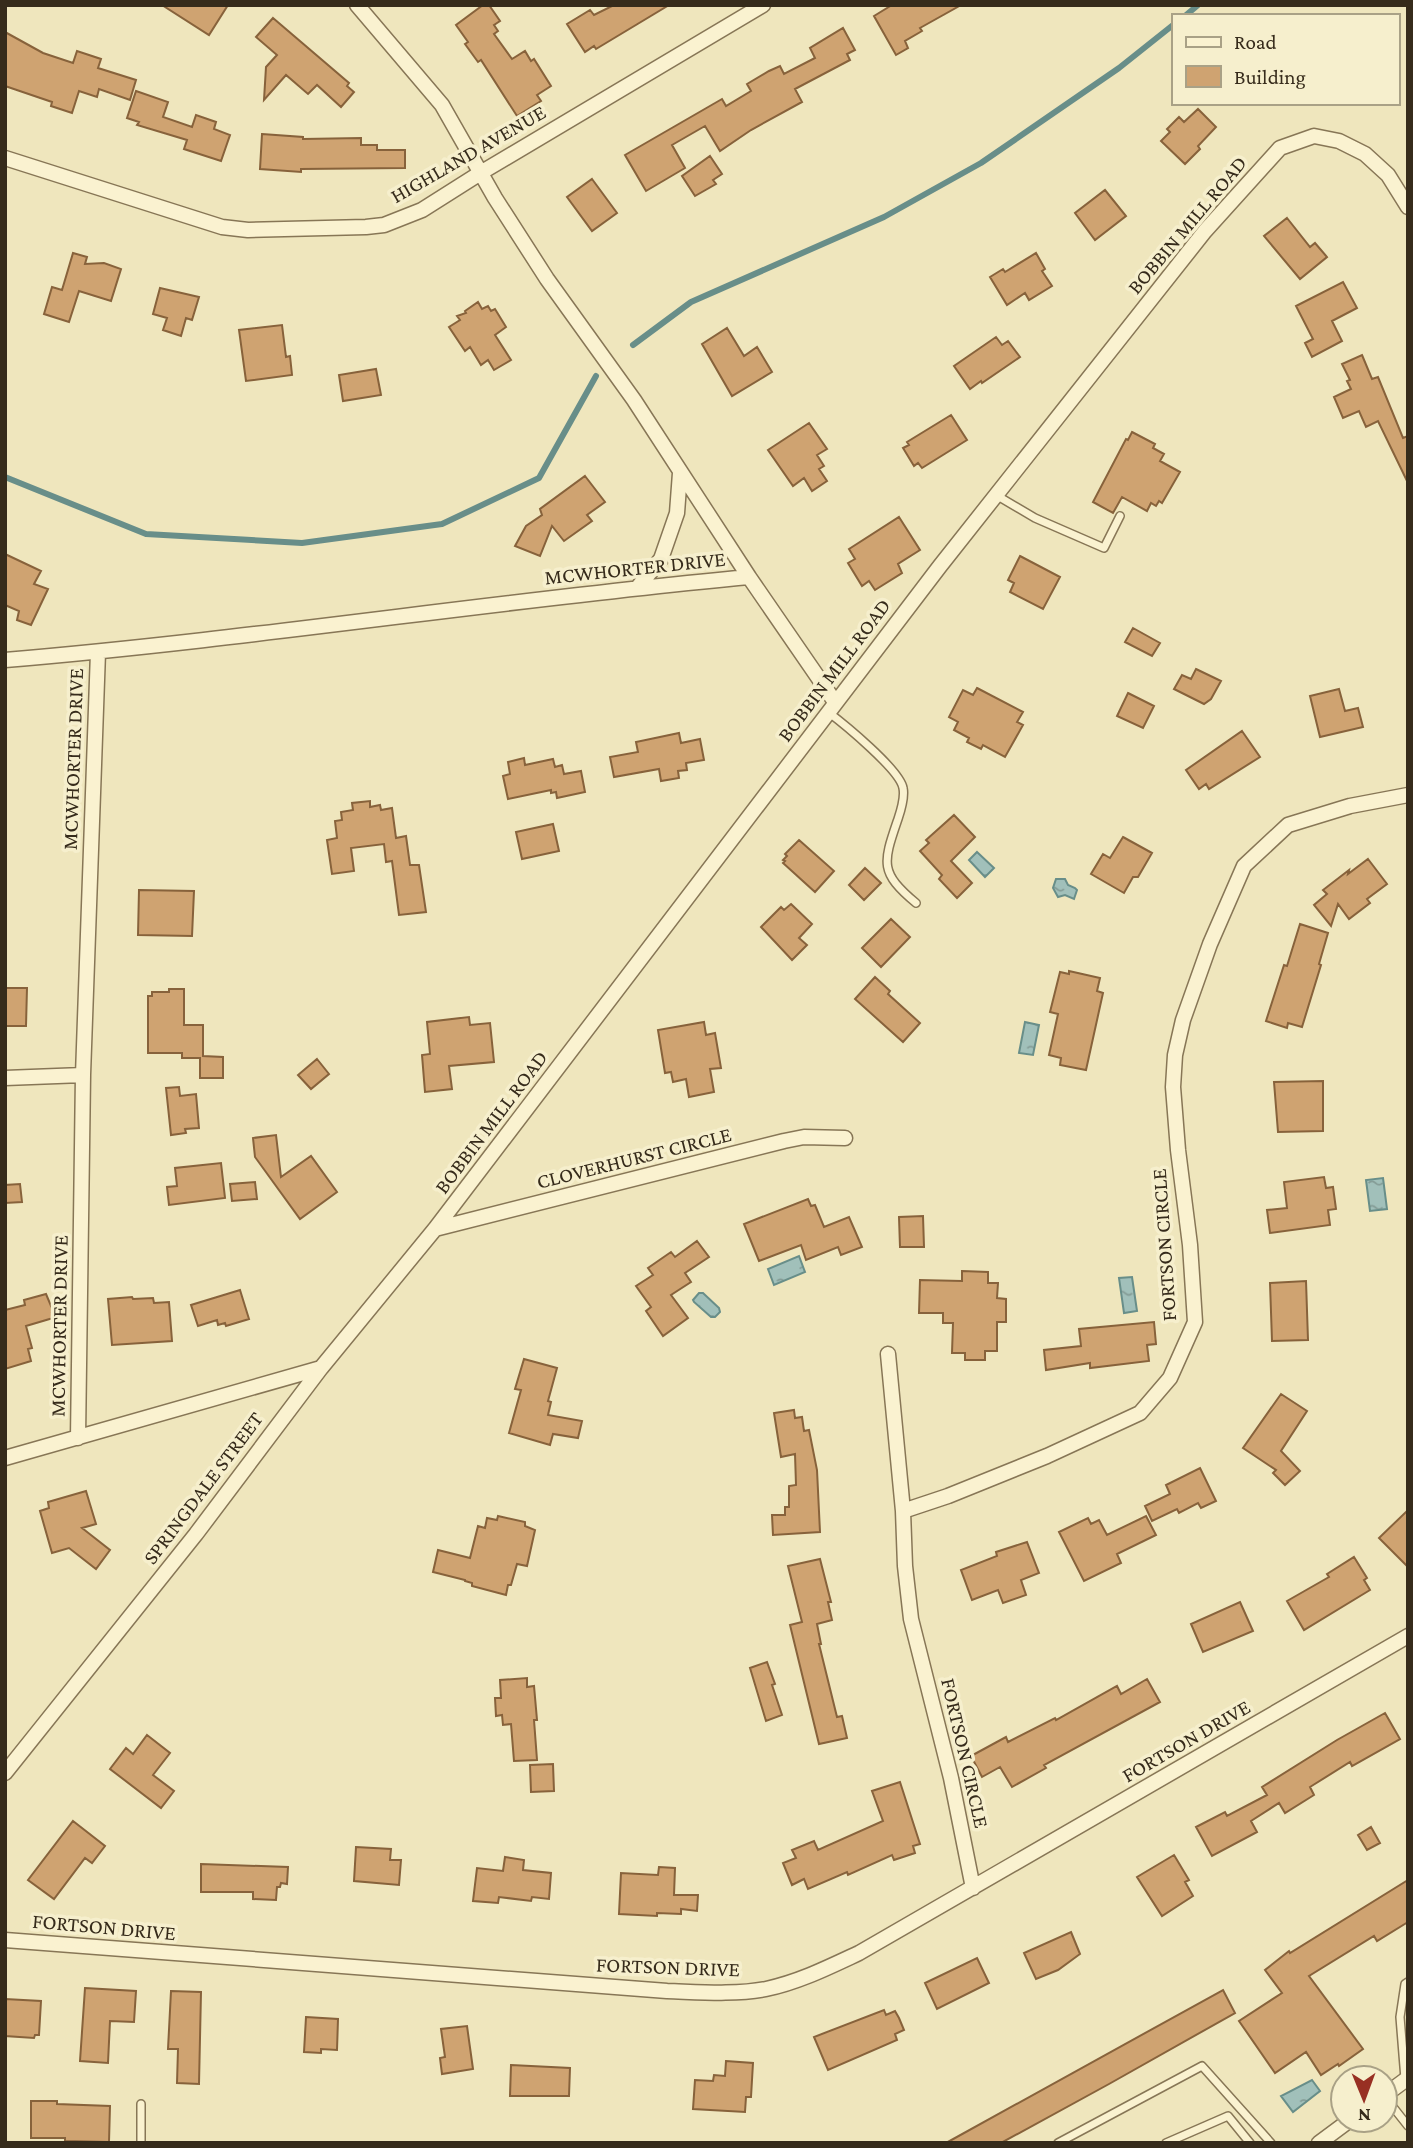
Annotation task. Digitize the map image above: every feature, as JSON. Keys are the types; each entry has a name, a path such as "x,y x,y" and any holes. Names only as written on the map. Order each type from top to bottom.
{"street":[{"name":"MCWHORTER DRIVE","path":"357,5 442,105 495,198 547,279 634,400 831,707"},
{"name":"HIGHLAND AVENUE","path":"5,158 222,227 248,230 384,225 422,210 764,5"},
{"name":"BOBBIN MILL ROAD","path":"435,1229 831,707 996,495 1205,231 1280,148 1314,136 1339,141 1365,154 1388,175 1408,207"},
{"path":"638,587 661,559 677,513 680,473"},
{"name":"MCWHORTER DRIVE","path":"78,1438 83,1075 98,652 638,587 749,578"},
{"path":"5,660 98,652"},
{"name":"FORTSON CIRCLE","path":"973,1888 951,1778 911,1619 903,1511 1047,1456 1140,1413 1170,1378 1195,1322 1190,1245 1173,1087 1175,1055 1183,1020 1210,944 1244,866 1288,825 1350,806 1408,795"},
{"path":"5,1079 83,1075"},
{"name":"CLOVERHURST CIRCLE","path":"435,1229 784,1141 804,1137 845,1138"},
{"name":"SPRINGDALE STREET","path":"5,1773 196,1534 321,1368 435,1229"},
{"path":"888,1354 903,1511"},
{"path":"5,1458 321,1368"},
{"name":"FORTSON DRIVE","path":"5,1940 580,1985 722,1992 765,1989 806,1977 859,1953 1408,1636"}],"lane":[{"path":"996,495 1035,517 1104,548 1120,516"},
{"path":"831,707 898,776 904,788 901,810 888,853 888,871 897,887 916,903"},
{"path":"1407,1985 1400,2017 1407,2079"},
{"path":"1058,2143 1202,2066 1270,2143"},
{"path":"141,2104 141,2143"},
{"path":"1166,2143 1241,2109"},
{"path":"1228,2116 1250,2143"}],"water":[{"path":"977,852 994,868 985,877 969,860"},
{"path":"1056,879 1065,879 1068,885 1077,890 1074,899 1065,895 1058,897 1053,888"},
{"path":"1025,1022 1039,1025 1033,1055 1019,1053"},
{"path":"1383,1178 1387,1209 1370,1211 1366,1180"},
{"path":"799,1256 805,1272 774,1285 768,1269"},
{"path":"1132,1277 1137,1311 1124,1313 1119,1278"},
{"path":"699,1293 703,1293 719,1308 720,1312 715,1317 711,1317 694,1302"},
{"path":"1312,2080 1320,2091 1293,2112 1281,2096"}],"building":[{"path":"162,5 228,5 209,35"},
{"path":"483,5 489,5 500,21 494,25 498,31 494,34 512,59 525,51 531,61 534,59 551,86 537,95 541,101 517,116 481,60 478,62 465,44 468,42 456,25"},
{"path":"614,5 669,5 596,49 594,46 585,52 567,24 590,10 594,15"},
{"path":"892,5 961,5 920,28 922,31 905,41 908,48 896,55 874,16"},
{"path":"273,18 349,83 347,86 354,92 341,107 317,85 308,94 286,75 264,100 266,67 277,55 256,37"},
{"path":"843,28 855,50 847,54 850,60 795,89 802,102 751,130 720,151 705,126 672,145 685,168 646,191 625,155 722,99 726,106 751,91 747,84 769,71 780,66 784,74 815,58 810,48"},
{"path":"5,32 43,53 73,63 77,51 101,59 98,68 136,80 130,100 99,89 97,97 79,91 72,113 51,106 52,102 5,86"},
{"path":"136,91 168,102 163,117 192,127 196,115 216,122 214,129 230,135 221,161 184,149 187,140 137,125 139,122 127,118"},
{"path":"1198,109 1216,127 1185,164 1161,141 1170,132 1167,129 1179,117 1184,122"},
{"path":"262,134 303,139 361,138 361,145 377,145 377,150 405,150 405,168 301,169 301,172 260,169"},
{"path":"710,156 722,174 713,180 716,184 695,196 682,176"},
{"path":"592,179 617,213 592,231 567,197"},
{"path":"1105,190 1126,216 1095,240 1075,213"},
{"path":"1287,218 1310,247 1315,243 1327,257 1300,279 1264,236"},
{"path":"73,253 87,257 85,264 104,263 121,269 111,301 79,291 69,322 44,314 52,287 62,290"},
{"path":"1036,253 1045,269 1042,271 1052,286 1029,300 1025,293 1007,305 990,277 1003,269 1005,272"},
{"path":"1343,282 1357,308 1332,321 1342,341 1312,357 1305,343 1313,339 1296,306"},
{"path":"160,288 199,297 192,320 186,318 181,336 163,330 167,318 153,314"},
{"path":"478,302 482,309 488,306 491,311 495,309 506,327 495,335 511,360 494,370 488,360 481,365 470,347 465,351 449,327 460,320 457,316 466,313 465,311"},
{"path":"282,325 286,357 290,356 292,375 246,381 239,330"},
{"path":"727,328 744,356 757,347 772,372 732,396 702,344"},
{"path":"996,337 1002,345 1008,341 1020,357 970,389 954,366"},
{"path":"1362,355 1372,379 1378,377 1403,438 1408,436 1408,483 1378,421 1366,427 1359,411 1343,418 1334,397 1351,389 1347,381 1350,380 1342,364"},
{"path":"376,369 381,395 343,401 339,375"},
{"path":"951,415 967,440 922,468 918,463 914,466 903,448 909,445 907,442"},
{"path":"809,423 827,449 817,455 824,466 819,469 827,481 812,491 804,478 793,486 768,450"},
{"path":"1132,432 1155,444 1153,448 1164,454 1160,461 1180,472 1162,503 1159,501 1156,506 1151,503 1147,511 1122,497 1113,513 1093,502"},
{"path":"585,476 605,502 587,515 592,521 564,541 552,526 540,556 515,546 526,526 542,515 540,509"},
{"path":"899,517 920,550 898,564 902,573 875,590 869,581 862,586 848,563 855,559 849,549"},
{"path":"5,554 41,571 34,584 48,589 31,625 17,620 19,611 5,605"},
{"path":"1020,556 1060,577 1043,609 1010,592 1014,583 1008,580"},
{"path":"1133,628 1160,643 1152,656 1125,642"},
{"path":"1196,669 1221,681 1211,699 1204,704 1174,689 1182,675 1191,679"},
{"path":"977,688 1023,712 1017,722 1023,725 1005,757 983,745 981,749 967,742 969,738 954,730 958,722 949,717 963,690 973,695"},
{"path":"1339,689 1345,711 1358,708 1363,727 1320,737 1310,696"},
{"path":"1128,693 1154,706 1143,728 1117,716"},
{"path":"1242,731 1260,757 1209,789 1206,784 1199,789 1186,770"},
{"path":"679,733 681,743 700,739 704,760 686,763 687,770 678,771 679,778 661,781 659,769 614,777 610,757 638,752 636,742"},
{"path":"524,758 525,765 553,759 555,767 562,765 564,774 581,771 585,792 557,798 556,792 551,793 551,790 508,799 503,776 510,774 508,762"},
{"path":"370,801 370,807 380,805 381,810 392,808 396,838 406,836 410,865 419,865 426,912 399,915 392,861 386,862 384,844 351,848 354,871 332,874 327,840 337,838 335,821 342,820 341,812 353,810 352,803"},
{"path":"954,815 975,837 951,861 972,883 957,898 939,879 942,875 920,851 929,843 926,840"},
{"path":"553,824 559,851 522,859 516,832"},
{"path":"1123,837 1152,853 1138,877 1133,877 1124,893 1091,874 1103,854 1110,858"},
{"path":"799,840 834,871 815,892 783,863 787,856 785,854"},
{"path":"1368,859 1387,884 1367,899 1370,903 1349,919 1338,904 1331,926 1314,905 1327,894 1323,890"},
{"path":"865,868 881,883 864,900 849,885"},
{"path":"139,890 194,891 192,936 138,935"},
{"path":"791,904 812,924 799,938 807,945 792,960 761,927 781,907 784,910"},
{"path":"891,919 910,937 881,967 862,948"},
{"path":"1300,924 1328,933 1302,1027 1288,1023 1287,1028 1266,1021"},
{"path":"1069,971 1100,978 1097,991 1103,993 1086,1070 1060,1065 1061,1058 1049,1055 1058,1014 1050,1012 1060,972 1069,974"},
{"path":"875,977 890,991 888,994 920,1023 903,1042 855,999"},
{"path":"5,988 27,988 26,1026 5,1026"},
{"path":"169,989 184,989 184,1025 203,1025 203,1056 223,1057 223,1078 200,1078 200,1058 182,1058 182,1053 148,1053 148,996 152,996 152,992 169,992"},
{"path":"469,1017 470,1025 490,1023 494,1062 449,1066 452,1089 425,1092 422,1055 430,1054 427,1022"},
{"path":"704,1022 706,1035 715,1033 721,1068 710,1069 714,1092 689,1097 686,1079 673,1082 671,1072 665,1073 658,1030"},
{"path":"317,1059 329,1074 311,1089 298,1075"},
{"path":"1323,1081 1323,1131 1278,1132 1274,1082"},
{"path":"179,1087 180,1096 196,1094 199,1128 185,1129 186,1133 171,1135 166,1088"},
{"path":"276,1135 281,1177 311,1156 337,1192 300,1219 255,1157 253,1138"},
{"path":"221,1163 225,1198 169,1205 167,1187 177,1186 175,1168"},
{"path":"1324,1177 1326,1188 1333,1187 1336,1209 1328,1210 1330,1225 1270,1233 1267,1210 1287,1208 1284,1182"},
{"path":"255,1182 257,1199 232,1201 230,1184"},
{"path":"20,1184 22,1202 5,1203 5,1185"},
{"path":"808,1199 811,1206 815,1205 824,1227 849,1217 862,1247 841,1255 838,1247 806,1260 801,1245 759,1261 744,1224"},
{"path":"923,1216 924,1247 900,1247 899,1217"},
{"path":"697,1241 709,1257 685,1273 691,1282 671,1295 688,1318 663,1336 646,1311 651,1307 636,1286 653,1275 648,1268 671,1252 675,1257"},
{"path":"962,1271 988,1272 988,1283 998,1283 997,1298 1006,1299 1006,1322 997,1322 997,1351 985,1351 985,1360 965,1360 965,1353 952,1353 953,1323 943,1323 943,1313 919,1313 920,1280 962,1281"},
{"path":"1306,1281 1308,1340 1272,1341 1270,1283"},
{"path":"240,1290 249,1319 226,1326 225,1323 218,1325 217,1320 198,1326 191,1305"},
{"path":"46,1294 54,1313 53,1318 26,1326 32,1348 28,1349 31,1361 5,1369 5,1310 25,1305 24,1300"},
{"path":"153,1298 154,1303 169,1302 172,1341 112,1345 108,1299"},
{"path":"1154,1322 1156,1344 1147,1345 1149,1361 1090,1368 1090,1363 1046,1370 1044,1350 1081,1346 1079,1329"},
{"path":"524,1359 557,1368 548,1401 551,1402 548,1415 582,1421 578,1438 553,1434 550,1445 509,1433 521,1390 515,1389"},
{"path":"1281,1394 1307,1411 1281,1451 1300,1471 1285,1485 1273,1473 1276,1470 1243,1448"},
{"path":"794,1410 795,1418 802,1417 804,1431 809,1430 817,1470 820,1532 773,1535 772,1515 785,1515 785,1507 789,1507 789,1486 796,1485 795,1454 781,1457 774,1413"},
{"path":"1200,1468 1216,1501 1201,1508 1198,1503 1179,1513 1177,1509 1152,1521 1145,1506 1170,1494 1166,1485"},
{"path":"86,1491 96,1524 82,1528 110,1550 96,1569 69,1548 52,1553 40,1511 49,1508 48,1502"},
{"path":"1408,1510 1408,1567 1379,1538"},
{"path":"498,1516 525,1522 525,1526 535,1530 527,1566 517,1564 506,1595 433,1572 438,1550 470,1558 478,1526 485,1528 487,1518 497,1520"},
{"path":"1146,1516 1156,1535 1117,1554 1121,1563 1084,1581 1059,1532 1088,1518 1091,1524 1099,1520 1107,1535"},
{"path":"1027,1542 1039,1573 1021,1580 1026,1595 1003,1603 998,1590 972,1600 961,1570 997,1556 996,1552"},
{"path":"1354,1557 1367,1578 1364,1580 1370,1590 1304,1630 1287,1601 1329,1577 1327,1574"},
{"path":"820,1559 831,1602 828,1602 832,1620 817,1624 819,1644 837,1717 842,1716 847,1738 819,1744 790,1625 802,1622 788,1566"},
{"path":"1240,1602 1253,1631 1203,1652 1191,1624"},
{"path":"767,1662 782,1715 766,1721 750,1668"},
{"path":"527,1678 527,1687 534,1686 537,1760 514,1761 511,1724 503,1725 502,1715 496,1716 495,1698 501,1698 500,1680"},
{"path":"1147,1679 1160,1702 1044,1765 1046,1768 1012,1787 1000,1767 982,1777 971,1756 1006,1737 1008,1742 1055,1718 1056,1720 1117,1686 1121,1694"},
{"path":"1385,1713 1400,1739 1352,1766 1350,1762 1310,1787 1314,1795 1285,1813 1279,1803 1251,1821 1257,1832 1212,1856 1196,1827 1225,1812 1227,1816 1267,1795 1262,1787"},
{"path":"147,1735 170,1753 153,1775 174,1791 161,1808 110,1769 126,1748 133,1754"},
{"path":"553,1764 554,1791 531,1792 530,1765"},
{"path":"900,1782 920,1844 913,1846 915,1853 894,1860 892,1855 808,1889 804,1879 792,1885 783,1863 796,1858 792,1850 814,1841 818,1850 883,1821 872,1791"},
{"path":"73,1821 105,1846 92,1863 85,1858 54,1899 28,1880"},
{"path":"1371,1827 1380,1843 1367,1850 1358,1835"},
{"path":"356,1847 391,1849 390,1860 401,1860 399,1885 354,1881"},
{"path":"1174,1855 1189,1880 1185,1882 1193,1896 1162,1916 1137,1877"},
{"path":"505,1857 524,1860 523,1870 551,1873 549,1899 532,1897 531,1901 499,1897 498,1903 473,1901 477,1868 503,1871"},
{"path":"201,1864 288,1867 287,1884 281,1883 280,1887 277,1887 276,1900 253,1899 253,1892 201,1892"},
{"path":"659,1867 675,1868 674,1895 698,1895 697,1911 681,1909 681,1914 657,1913 657,1916 619,1914 621,1873 658,1875"},
{"path":"1408,1880 1408,1922 1377,1941 1374,1936 1309,1976 1363,2049 1342,2064 1329,2064 1329,2070 1321,2075 1306,2052 1275,2073 1239,2021 1282,1993 1265,1970 1289,1951 1290,1953"},
{"path":"1071,1932 1080,1954 1058,1970 1036,1979 1024,1953"},
{"path":"977,1958 989,1983 937,2009 925,1983"},
{"path":"85,1988 136,1991 134,2022 110,2021 108,2063 80,2061"},
{"path":"1223,1990 1235,2013 1109,2084 1001,2143 946,2143"},
{"path":"171,1991 201,1992 199,2084 177,2083 178,2049 168,2049"},
{"path":"5,1999 41,2001 39,2035 34,2038 5,2036"},
{"path":"884,2010 886,2015 895,2011 899,2018 904,2030 895,2034 897,2040 828,2070 814,2037"},
{"path":"306,2017 338,2019 337,2050 304,2052"},
{"path":"467,2026 473,2069 442,2074 440,2058 445,2057 441,2029"},
{"path":"726,2061 753,2063 751,2097 746,2097 745,2112 693,2109 695,2080 713,2081 714,2075 725,2076"},
{"path":"511,2065 570,2068 569,2096 510,2096"},
{"path":"31,2101 110,2106 109,2142 31,2138"}],"waterway":[{"path":"1187,14 1198,5"},
{"path":"633,345 691,302 884,217 981,163 1119,68 1172,26"},
{"path":"5,477 146,534 302,543 442,524 539,478 596,376"}]}
